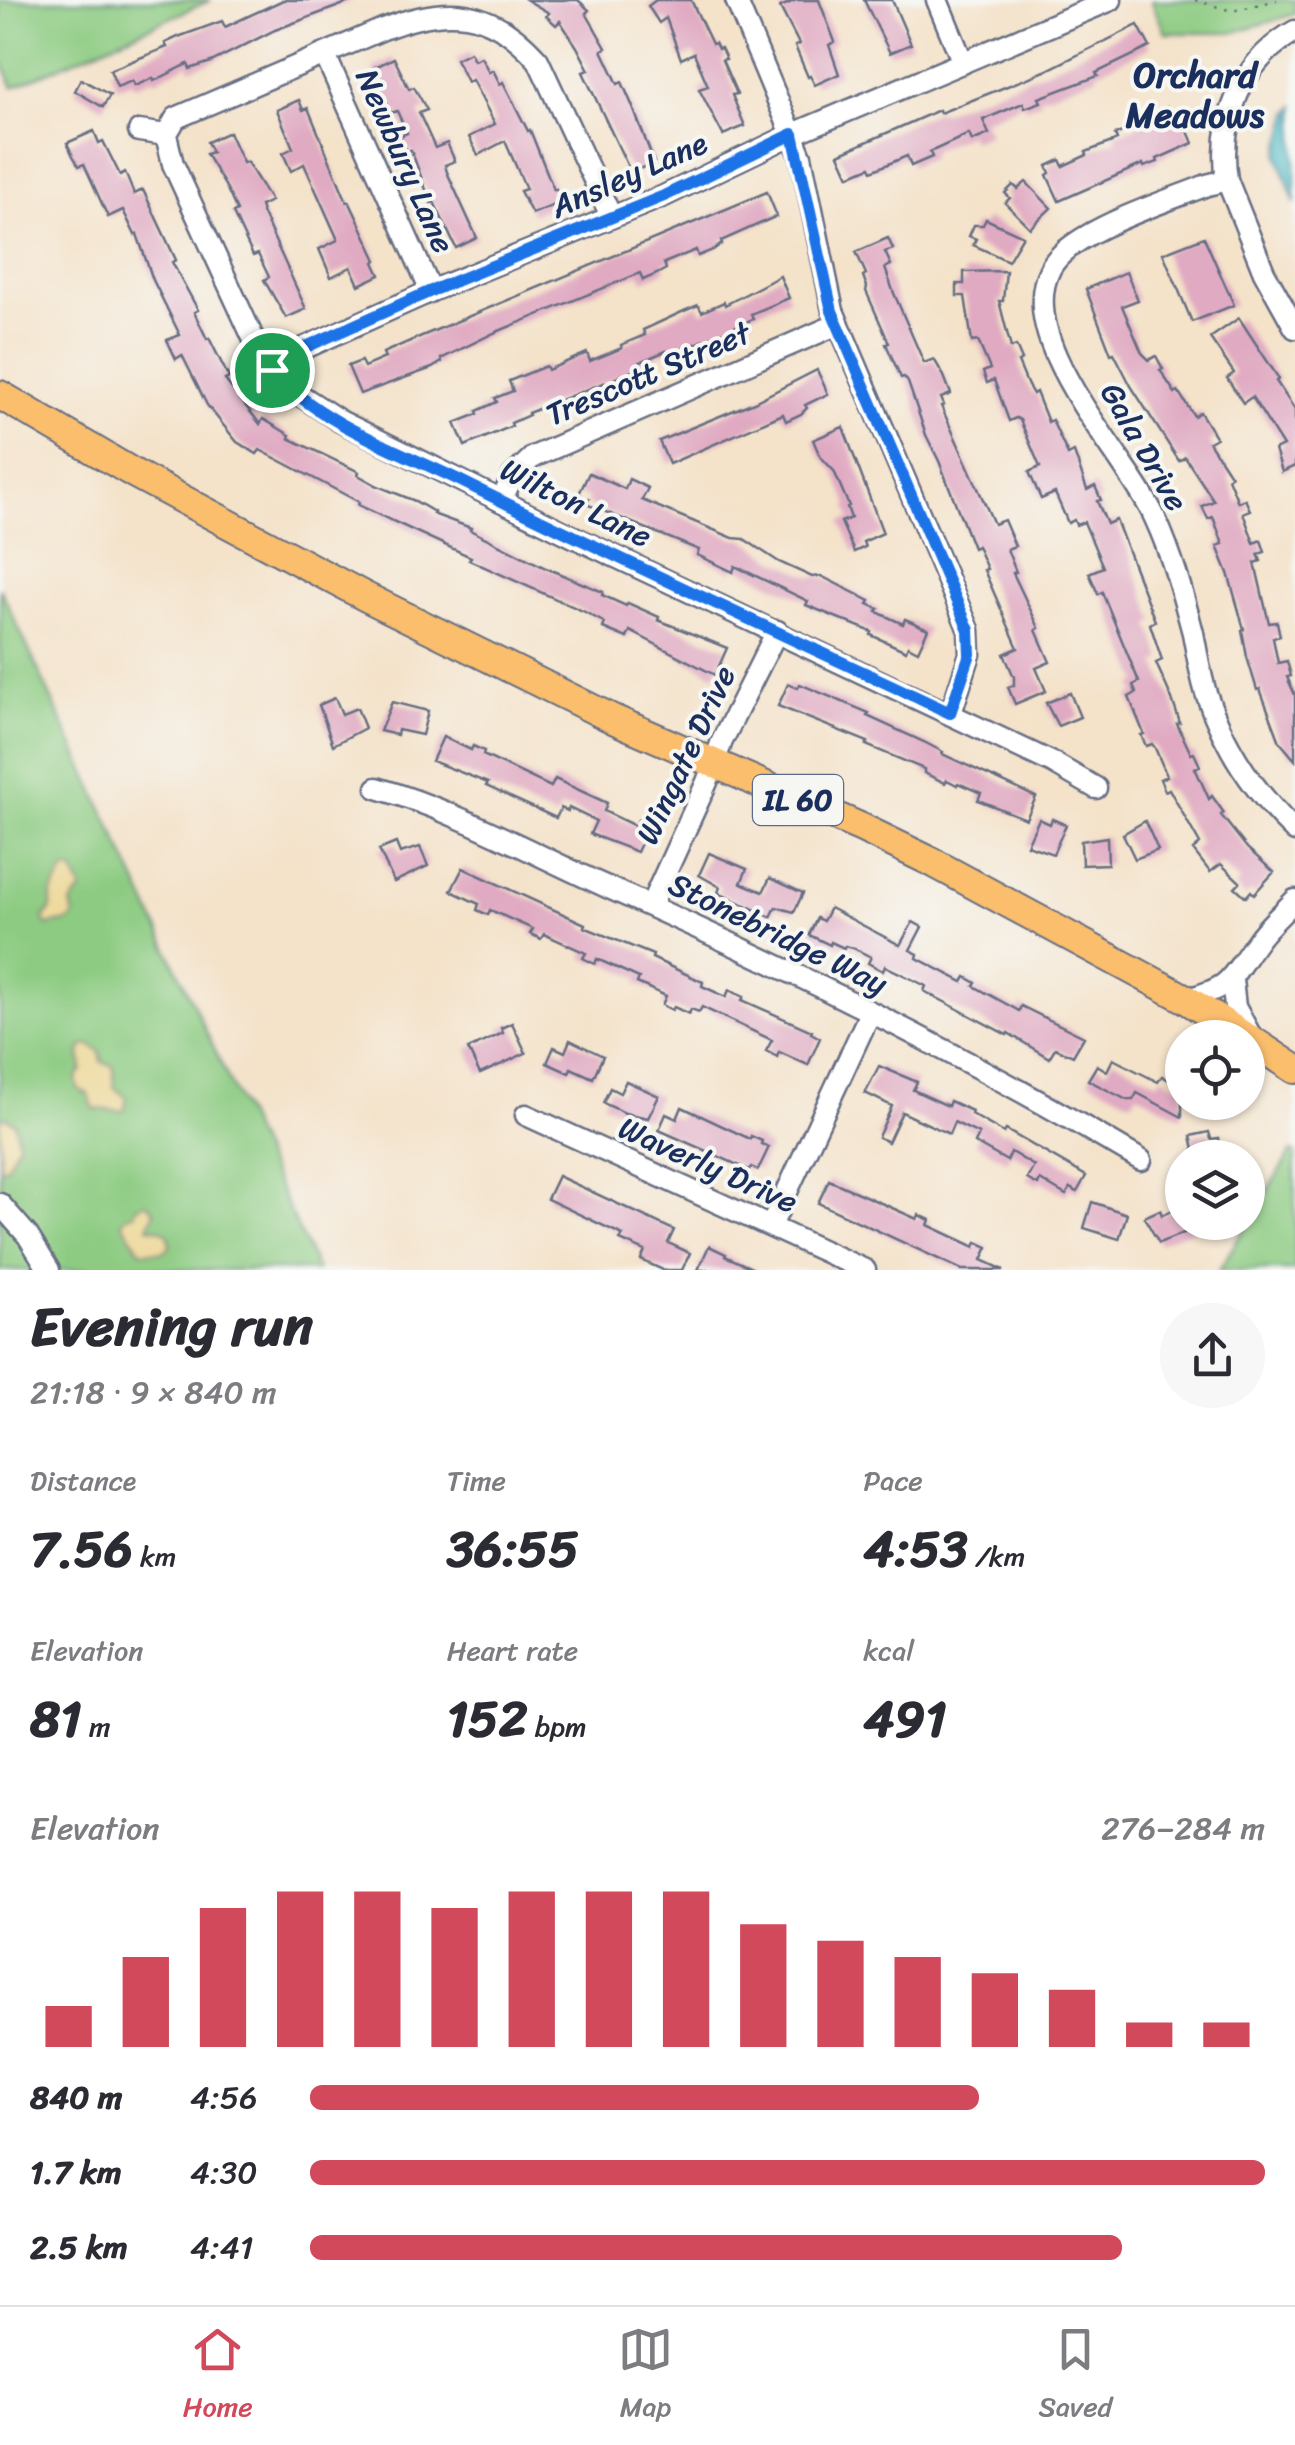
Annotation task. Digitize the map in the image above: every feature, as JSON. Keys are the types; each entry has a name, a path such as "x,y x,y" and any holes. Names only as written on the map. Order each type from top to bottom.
{"main road":[{"name":"IL 60","path":"0,395 135,474 366,597 612,720 932,862 1220,1020"},
{"name":"IL 60","path":"1265,1049 1295,1069"}],"street":[{"path":"736,0 793,134 838,324 969,630 970,654 950,713"},
{"path":"937,0 963,63"},
{"name":"Ansley Lane","path":"272,370 288,355 431,291 697,182 793,134 1111,0"},
{"path":"139,131 166,136 176,118 384,28 429,14 459,13 502,27 538,60 610,216"},
{"path":"1295,31 1280,39 1242,82 1226,133 1227,180 1264,272 1295,328"},
{"name":"Newbury Lane","path":"324,55 431,291"},
{"name":"Wilton Lane","path":"166,136 173,164 255,342 272,370 299,397 500,501 1054,763 1096,788"},
{"name":"Gala Drive","path":"1227,180 1207,185 1064,248 1045,282 1044,321 1054,351 1088,412 1154,516 1179,585 1205,692 1228,746 1249,782 1295,831"},
{"name":"Trescott Street","path":"500,501 513,476 533,456 838,324"},
{"name":"Wingate Drive","path":"650,905 777,631"},
{"name":"Stonebridge Way","path":"377,788 447,813 650,905 1036,1098 1141,1160"},
{"path":"1186,999 1212,992 1232,980 1258,938 1295,900"},
{"path":"1232,980 1235,1007 1241,1020"},
{"path":"771,1226 870,1013"},
{"name":"Waverly Drive","path":"526,1115 865,1270"},
{"path":"0,1204 28,1236 49,1270"}],"path":[{"path":"1195,0 1232,11 1278,0"}],"green space":[{"path":"0,0 211,0 13,87 0,56"},
{"path":"1151,0 1295,0 1295,14 1232,33 1165,33"},
{"path":"0,588 317,1270 0,1270"},
{"path":"1291,1152 1295,1153 1295,1270 1219,1270 1237,1240 1265,1240 1265,1195"}],"sand":[{"path":"65,870 73,870 82,890 71,904 74,916 69,921 47,925 43,919 51,909 51,895"},
{"path":"90,1045 100,1052 102,1062 114,1066 114,1087 127,1098 124,1111 94,1109 88,1094 78,1089 80,1052 83,1046"},
{"path":"6,1117 15,1123 18,1144 6,1167 0,1169 0,1120"},
{"path":"147,1203 155,1212 148,1227 169,1235 170,1247 162,1252 140,1251 122,1222 134,1214 137,1206"}],"water":[{"path":"1295,106 1295,204 1278,155"}],"building":[{"path":"283,0 355,0 275,30 211,62 190,69 188,64 154,81 153,78 135,86 132,81 117,87 110,70 167,47 165,43 178,37 222,21 225,27"},
{"path":"527,0 578,0 589,10 586,13 606,48 602,50 618,84 622,82 654,162 631,173 583,72 589,70 577,47 560,21 556,25 546,16 549,13"},
{"path":"656,0 691,0 712,44 721,48 726,59 722,60 745,126 723,135 699,89 708,86 694,53 681,59 666,18 659,23 648,6"},
{"path":"796,0 819,0 835,42 829,45 839,74 815,85 808,77 795,46 799,44 780,7"},
{"path":"864,0 892,0 911,44 890,53"},
{"path":"1138,25 1150,47 1096,73 1098,76 1039,98 1041,102 1025,108 1023,103 983,120 989,134 972,141 969,134 930,152 932,157 911,166 907,156 849,176 839,154 939,110 940,113 1045,71"},
{"path":"470,52 474,60 481,57 489,72 493,70 500,84 503,82 530,130 562,202 532,214 520,191 526,189 505,141 478,155 469,137 495,124 456,59"},
{"path":"394,58 409,89 414,87 427,110 419,113 435,148 447,143 455,161 445,165 447,172 477,238 456,248 434,202 431,203 411,150 407,151 400,136 407,133 397,111 391,113 377,82 373,68"},
{"path":"81,79 110,95 103,107 75,91"},
{"path":"299,100 303,110 308,108 347,202 377,260 374,262 380,275 359,285 351,267 331,277 319,249 338,240 304,164 291,171 283,153 293,148 277,110"},
{"path":"1167,107 1170,115 1179,110 1193,143 1157,159 1158,162 1144,167 1143,164 1059,201 1047,166 1060,160 1063,166 1087,155 1086,152 1117,140 1115,135 1158,117 1156,111"},
{"path":"94,131 120,175 125,172 134,194 143,190 176,260 172,262 198,310 194,312 229,378 225,380 260,424 263,419 290,435 289,438 359,472 358,475 378,486 415,501 433,514 471,528 626,606 628,603 659,617 658,620 727,648 715,675 630,631 627,638 603,628 605,623 583,611 469,560 471,557 358,505 359,502 260,450 257,454 237,442 207,405 182,355 176,359 167,340 180,335 153,280 137,234 123,210 108,217 84,164 79,166 67,143"},
{"path":"229,132 243,163 247,162 271,201 260,206 306,309 286,318 264,280 269,277 258,254 253,256 233,213 237,211 226,187 206,154 212,152 207,142"},
{"path":"1026,182 1051,208 1030,228 1005,203 1010,198 1005,193 1013,185 1018,189"},
{"path":"767,192 777,216 721,241 713,250 698,256 696,250 664,263 666,269 657,274 643,280 640,273 494,333 441,359 432,368 360,394 348,366 361,361 364,367 385,358 383,353 417,338"},
{"path":"986,219 1023,236 1008,261 973,245 976,239 969,236 974,225 983,225"},
{"path":"1204,237 1234,305 1192,322 1163,253"},
{"path":"888,238 893,249 885,252 891,265 885,268 893,291 924,363 934,359 944,376 951,394 941,398 941,406 994,524 1004,520 1015,546 1007,549 1016,572 1013,573 1050,662 1036,668 1046,691 1015,704 1008,687 1014,685 1014,677 1004,654 1018,648 866,291 866,274 856,252"},
{"path":"1006,271 1003,301 999,301 1011,348 1016,346 1028,386 1033,394 1036,392 1048,422 1052,420 1068,455 1074,452 1087,490 1095,486 1107,524 1116,520 1155,621 1150,624 1162,660 1156,663 1172,699 1180,723 1177,724 1200,766 1195,768 1209,799 1212,796 1224,813 1221,815 1247,848 1274,872 1254,894 1251,891 1246,897 1235,887 1240,882 1221,864 1210,872 1193,850 1200,844 1169,789 1165,791 1160,779 1167,776 1155,748 1152,744 1146,746 1141,735 1144,734 1129,697 1136,693 1133,685 1139,682 1102,592 1098,594 1089,573 1103,567 1084,522 1068,523 1055,493 1041,499 1029,472 1040,467 1020,420 1009,421 994,380 987,383 983,372 990,369 978,341 972,342 965,296 957,296 957,284 964,284 964,272"},
{"path":"1126,272 1138,300 1122,306 1142,353 1149,360 1156,356 1175,393 1178,391 1194,416 1200,412 1216,438 1209,442 1231,476 1228,478 1238,502 1245,499 1250,510 1243,513 1254,543 1261,540 1265,552 1258,554 1261,561 1255,563 1269,623 1277,622 1280,636 1273,638 1278,663 1287,661 1291,676 1287,677 1295,695 1295,760 1280,742 1260,689 1257,690 1244,629 1217,546 1223,544 1213,517 1208,519 1202,506 1214,501 1185,457 1179,461 1114,353 1111,354 1086,289"},
{"path":"780,276 789,298 751,314 753,319 668,356 666,351 640,362 642,366 624,375 528,413 512,426 465,446 455,423 478,414 477,411 497,402 495,398 513,391 509,381 587,353 590,361 622,348 621,345 645,335 643,330 684,311 698,305 702,312 724,302 725,305"},
{"path":"1239,318 1295,410 1295,466 1282,472 1275,450 1283,446 1252,397 1243,403 1227,378 1234,373 1210,338"},
{"path":"817,370 828,394 805,405 807,408 801,414 786,421 783,414 669,464 659,441 754,402"},
{"path":"843,427 883,533 863,542 865,547 854,552 841,522 851,518 849,506 834,471 820,456 813,440"},
{"path":"589,473 625,489 629,479 648,488 642,500 744,539 779,562 812,577 821,576 870,601 868,604 879,609 877,612 903,624 905,619 928,629 918,651 908,646 906,651 871,635 872,632 806,605 808,601 735,566 733,572 697,555 699,550 586,504 589,499 579,494"},
{"path":"788,684 798,688 800,684 869,713 867,716 942,754 1036,797 1026,819 978,800 981,793 958,783 945,783 924,773 924,769 866,745 868,742 778,706"},
{"path":"1070,693 1080,717 1058,726 1046,703"},
{"path":"335,698 342,714 357,708 365,728 333,745 319,705"},
{"path":"392,702 428,711 422,735 380,731"},
{"path":"443,737 471,750 473,746 484,751 483,755 551,787 555,779 607,803 604,811 635,826 638,820 649,826 637,852 590,834 596,821 569,808 561,808 556,818 486,786 488,783 432,761"},
{"path":"1039,819 1066,825 1053,854 1027,845"},
{"path":"1145,821 1158,850 1135,859 1123,834"},
{"path":"1107,837 1108,864 1082,865 1081,841"},
{"path":"396,843 400,853 420,847 428,866 394,882 379,850"},
{"path":"709,853 747,869 741,883 763,892 770,878 803,893 794,912 776,907 771,917 718,893 720,887 699,875"},
{"path":"463,868 585,924 584,927 653,955 652,958 703,982 702,986 726,997 729,990 744,997 742,1000 812,1031 820,1038 808,1065 779,1052 777,1057 766,1051 772,1040 702,1007 699,1012 691,1009 689,1014 674,1007 672,1010 662,1005 666,996 637,983 639,978 597,959 595,964 583,958 586,953 544,934 541,939 530,934 533,929 490,910 488,915 477,910 479,904 451,891"},
{"path":"830,908 900,945 913,922 922,927 910,950 918,954 917,958 963,982 966,977 976,983 974,986 1019,1011 1021,1006 1084,1037 1073,1056 1055,1048 1049,1058 924,991 926,986 885,966 883,971 868,963 871,957 809,935 817,918 823,921"},
{"path":"512,1023 526,1053 480,1074 468,1049 503,1033 501,1028"},
{"path":"570,1040 603,1056 593,1078 547,1063 554,1047 565,1052"},
{"path":"1113,1059 1158,1082 1162,1076 1165,1078 1165,1108 1137,1093 1133,1100 1127,1100 1088,1080 1097,1065 1107,1071"},
{"path":"879,1066 917,1082 913,1090 948,1106 950,1101 972,1111 971,1114 1004,1133 1006,1130 1086,1176 1077,1192 1070,1188 1066,1195 1040,1180 1038,1185 1027,1179 1034,1166 1011,1152 1007,1161 975,1143 979,1134 954,1122 949,1134 902,1112 888,1142 878,1137 892,1106 865,1093"},
{"path":"626,1081 659,1096 648,1118 603,1103 610,1088 620,1093"},
{"path":"682,1107 762,1141 769,1147 758,1170 749,1170 659,1130 666,1114 677,1119"},
{"path":"1209,1132 1211,1139 1219,1140 1192,1140 1191,1136"},
{"path":"558,1176 674,1230 668,1243 690,1253 682,1270 663,1270 641,1260 645,1251 620,1240 623,1235 547,1199"},
{"path":"829,1180 917,1219 919,1215 930,1220 928,1225 975,1247 977,1242 988,1247 982,1260 1004,1270 962,1270 818,1203"},
{"path":"1092,1202 1127,1214 1119,1239 1084,1228"},
{"path":"1160,1210 1165,1214 1166,1240 1159,1243 1144,1217"},
{"path":"709,1246 725,1256 756,1270 698,1270"}],"district":[{"name":"Orchard Meadows","path":"1195,95"}],"route":[{"path":"793,134 832,311 969,630 970,654 950,713 576,538 340,421 299,397 272,370 288,355 431,291 697,182 793,134"}]}
